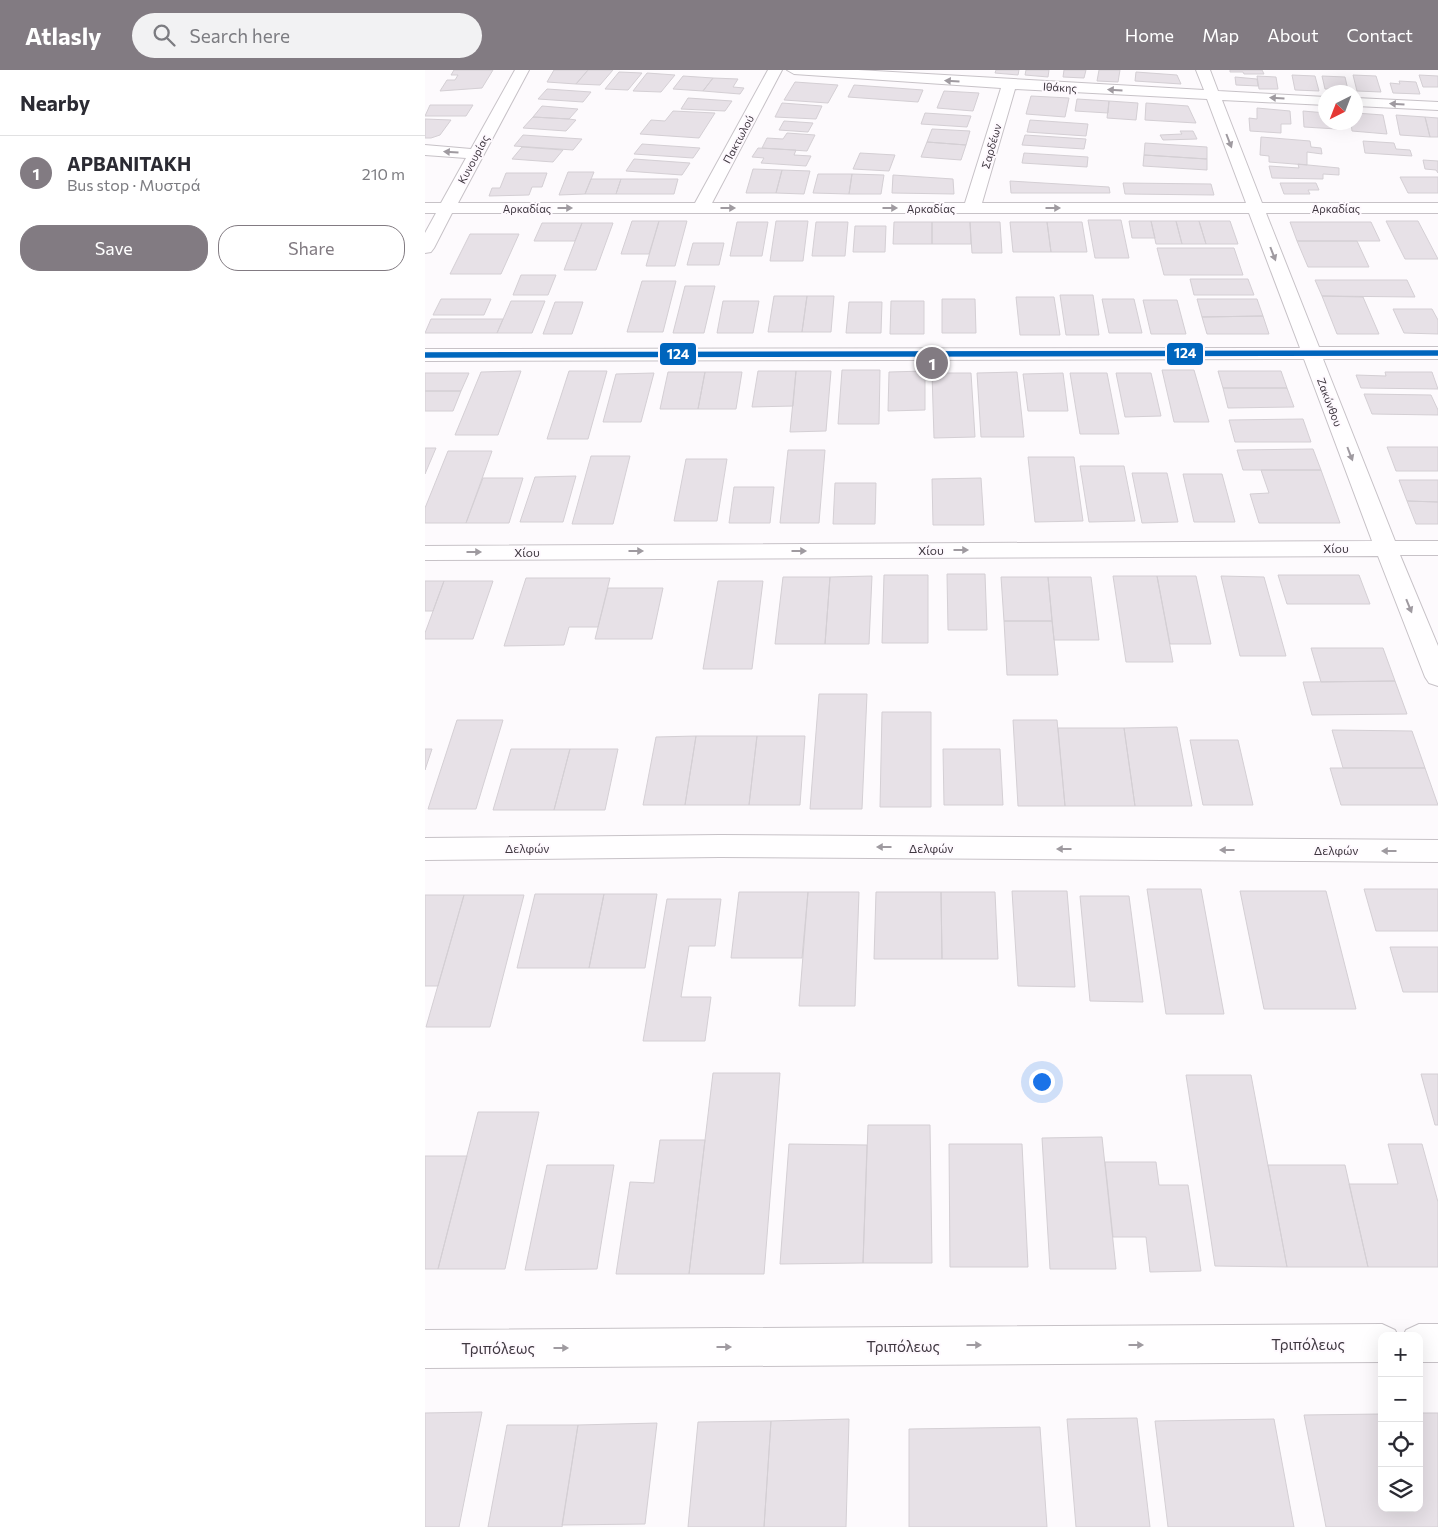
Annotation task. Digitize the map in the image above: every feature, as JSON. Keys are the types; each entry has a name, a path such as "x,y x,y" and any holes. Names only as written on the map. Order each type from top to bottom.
{"street":[{"name":"Κυνουρίας","path":"425,248 521,70"},
{"name":"Πακτωλού","path":"701,208 775,70"},
{"name":"Ιθάκης","path":"794,70 1212,96 1318,101"},
{"name":"Ζακύνθου","path":"1203,70 1385,548 1438,677"},
{"name":"Σαρδέων","path":"973,208 1009,84"},
{"path":"1363,102 1438,106"},
{"path":"425,150 476,154"},
{"name":"Αρκαδίας","path":"425,208 1438,208"},
{"path":"425,355 1438,353"},
{"name":"Χίου","path":"425,552 1438,548"},
{"name":"Δελφών","path":"425,849 720,846 1438,851"},
{"name":"Τριπόλεως","path":"425,1349 1378,1343"},
{"path":"1423,1343 1438,1343"}],"building":[{"path":"454,70 493,70 482,88 440,91 447,80 455,80 458,75 451,75"},
{"path":"554,70 588,70 576,84 547,82"},
{"path":"588,70 613,70 600,85 576,84"},
{"path":"996,70 1019,70 1018,75 995,73"},
{"path":"1026,70 1049,70 1048,77 1025,75"},
{"path":"1064,70 1086,70 1084,78 1063,77"},
{"path":"1099,70 1120,70 1118,82 1097,81"},
{"path":"1230,70 1262,70 1264,74 1244,74 1243,72 1230,72"},
{"path":"619,72 642,73 628,90 605,89"},
{"path":"1136,72 1177,75 1181,84 1135,81"},
{"path":"647,73 675,75 661,92 633,91"},
{"path":"1292,75 1315,76 1318,91 1295,90"},
{"path":"1353,75 1376,76 1381,92 1363,91 1363,85 1356,85"},
{"path":"1419,75 1438,76 1438,87 1423,87"},
{"path":"683,76 713,78 703,91 673,89"},
{"path":"1257,76 1276,77 1278,89 1259,89"},
{"path":"1322,76 1345,77 1347,85 1324,85"},
{"path":"1235,77 1257,79 1258,86 1236,85"},
{"path":"713,78 738,79 733,87 744,88 740,94 703,91"},
{"path":"1399,81 1416,82 1420,94 1393,93 1390,83 1400,84"},
{"path":"795,82 838,85 828,103 784,100"},
{"path":"854,85 923,90 918,102 848,97"},
{"path":"547,89 591,92 583,102 538,99"},
{"path":"944,91 979,93 973,111 937,108"},
{"path":"1031,96 1069,98 1065,117 1026,114"},
{"path":"688,98 732,101 725,111 681,109"},
{"path":"1077,99 1109,101 1108,113 1075,111"},
{"path":"1109,101 1138,103 1136,120 1107,118"},
{"path":"782,103 822,106 816,119 775,117"},
{"path":"1146,103 1188,106 1196,123 1145,120"},
{"path":"430,105 473,105 466,116 425,116"},
{"path":"542,106 578,109 569,119 533,117"},
{"path":"1257,108 1290,111 1291,124 1281,124 1281,133 1250,131 1249,118 1257,119"},
{"path":"673,111 715,113 699,138 640,134 651,120 665,121"},
{"path":"1303,111 1318,112 1318,128 1304,127"},
{"path":"925,113 971,116 967,127 921,124"},
{"path":"1363,114 1383,115 1387,134 1352,131 1363,130"},
{"path":"1396,115 1425,117 1430,137 1400,135"},
{"path":"533,117 576,120 566,131 523,128"},
{"path":"1425,117 1438,118 1438,137 1430,137"},
{"path":"425,119 451,120 440,135 425,138"},
{"path":"1030,120 1088,124 1086,136 1027,132"},
{"path":"784,121 813,123 808,132 779,130"},
{"path":"932,129 970,131 966,145 927,142"},
{"path":"1180,131 1193,131 1197,139 1163,140 1160,135 1182,134"},
{"path":"787,133 815,135 807,151 762,148 767,138 783,139"},
{"path":"523,135 582,139 573,150 514,146"},
{"path":"1025,135 1086,139 1084,149 1022,145"},
{"path":"1261,137 1310,141 1311,147 1321,148 1322,154 1307,152 1307,165 1269,162 1269,156 1260,155"},
{"path":"1363,141 1394,143 1396,149 1410,150 1412,156 1365,153"},
{"path":"927,142 966,145 961,160 921,157"},
{"path":"1145,143 1207,147 1207,159 1144,155"},
{"path":"642,144 700,148 693,158 634,154"},
{"path":"522,147 563,150 553,162 512,159"},
{"path":"758,148 796,150 794,155 811,156 806,166 761,163 764,158 752,157"},
{"path":"860,153 895,155 889,171 853,169"},
{"path":"1024,153 1088,157 1087,167 1022,163"},
{"path":"1144,155 1207,159 1207,170 1143,166"},
{"path":"634,159 690,163 682,175 626,171"},
{"path":"1423,160 1438,161 1438,173 1436,170 1425,169"},
{"path":"1298,164 1339,168 1339,175 1323,174 1323,179 1272,178 1269,166 1299,168"},
{"path":"753,169 782,170 776,193 746,193"},
{"path":"782,170 810,171 804,194 776,193"},
{"path":"568,172 594,172 585,194 559,195"},
{"path":"506,173 547,173 542,187 532,187 529,195 489,196 492,188 500,188"},
{"path":"818,174 852,174 849,194 813,193"},
{"path":"852,174 884,175 881,194 849,194"},
{"path":"893,175 953,179 954,194 892,193"},
{"path":"1400,177 1438,177 1438,193 1408,193"},
{"path":"591,179 621,179 616,194 585,194"},
{"path":"621,179 678,179 674,194 616,194"},
{"path":"1010,181 1109,187 1110,193 1011,193"},
{"path":"1123,183 1211,184 1214,195 1125,194"},
{"path":"1280,183 1316,183 1319,190 1308,190 1310,194 1284,194"},
{"path":"1088,220 1121,220 1129,258 1095,258"},
{"path":"632,221 659,221 649,254 621,254"},
{"path":"659,221 687,221 675,266 646,266"},
{"path":"776,221 808,221 803,261 770,261"},
{"path":"1129,221 1151,221 1155,238 1132,238"},
{"path":"1151,221 1176,221 1182,244 1156,244"},
{"path":"1176,221 1199,221 1206,244 1182,244"},
{"path":"1199,221 1230,221 1238,244 1206,244"},
{"path":"1386,221 1418,221 1438,259 1405,259"},
{"path":"737,222 768,222 762,256 730,256"},
{"path":"816,222 848,222 845,256 812,256"},
{"path":"894,222 932,222 932,244 893,244"},
{"path":"932,222 970,222 971,244 932,244"},
{"path":"970,222 1000,222 1002,253 972,253"},
{"path":"1010,222 1047,222 1051,252 1013,252"},
{"path":"1047,222 1082,222 1087,252 1051,252"},
{"path":"1290,222 1371,222 1380,241 1297,241"},
{"path":"542,223 582,223 575,241 534,241"},
{"path":"582,223 613,223 596,270 564,270"},
{"path":"855,226 886,226 885,252 853,252"},
{"path":"470,234 519,234 501,274 450,274"},
{"path":"1297,241 1357,241 1369,267 1308,267"},
{"path":"693,243 724,243 719,265 687,265"},
{"path":"1157,248 1234,248 1243,275 1164,275"},
{"path":"521,275 556,275 548,295 513,295"},
{"path":"1190,279 1248,279 1254,295 1194,295"},
{"path":"1315,280 1407,280 1415,297 1322,296"},
{"path":"642,281 676,281 663,332 627,332"},
{"path":"685,286 715,286 704,333 673,333"},
{"path":"1060,295 1093,295 1099,335 1066,335"},
{"path":"774,296 807,296 802,332 768,332"},
{"path":"807,296 834,296 831,332 802,332"},
{"path":"1322,296 1363,297 1379,334 1337,334"},
{"path":"1016,297 1054,297 1060,335 1020,335"},
{"path":"441,299 491,299 484,315 433,315"},
{"path":"942,299 975,299 976,333 942,333"},
{"path":"1102,299 1134,299 1142,333 1109,333"},
{"path":"1197,299 1257,299 1263,316 1202,317"},
{"path":"1143,300 1177,300 1186,334 1151,334"},
{"path":"511,301 545,301 532,333 497,333"},
{"path":"723,301 759,301 753,333 717,333"},
{"path":"891,301 924,301 924,334 890,334"},
{"path":"555,302 583,302 572,334 543,334"},
{"path":"849,302 882,302 881,333 846,333"},
{"path":"1393,309 1432,309 1438,320 1438,334 1404,333"},
{"path":"1263,316 1269,334 1207,334 1202,317"},
{"path":"431,319 503,319 497,333 425,333"},
{"path":"842,370 880,370 879,424 838,424"},
{"path":"1162,370 1194,370 1209,422 1174,422"},
{"path":"521,371 498,435 455,435 481,372"},
{"path":"569,371 607,371 588,439 547,439"},
{"path":"758,371 796,371 793,406 752,407"},
{"path":"796,371 831,371 826,431 790,432"},
{"path":"925,371 925,410 888,411 889,372"},
{"path":"1218,371 1281,371 1287,388 1223,388"},
{"path":"668,372 705,372 698,409 660,409"},
{"path":"705,372 742,372 736,409 698,409"},
{"path":"1017,372 1024,437 981,437 977,373"},
{"path":"1385,372 1432,372 1438,389 1361,388 1356,375 1386,376"},
{"path":"425,373 469,373 461,391 425,391"},
{"path":"654,373 641,422 603,422 616,374"},
{"path":"932,373 971,373 975,437 934,438"},
{"path":"1063,373 1068,411 1028,411 1023,374"},
{"path":"1070,373 1107,373 1119,434 1080,434"},
{"path":"1116,373 1151,373 1161,416 1125,417"},
{"path":"1223,388 1287,388 1294,407 1228,408"},
{"path":"425,391 461,391 453,411 425,411"},
{"path":"1364,394 1431,395 1438,410 1438,415 1372,414"},
{"path":"1303,419 1311,442 1235,442 1229,420"},
{"path":"1387,447 1438,447 1438,471 1396,471"},
{"path":"425,448 436,448 425,474"},
{"path":"1313,449 1321,470 1243,470 1237,450"},
{"path":"788,450 825,450 819,523 780,523"},
{"path":"448,451 492,451 466,523 425,523 425,508"},
{"path":"591,456 630,456 613,524 572,524"},
{"path":"1028,457 1074,457 1083,521 1035,522"},
{"path":"686,459 727,459 717,521 674,521"},
{"path":"1080,466 1124,466 1135,521 1089,522"},
{"path":"1261,470 1321,470 1340,523 1259,523 1250,494 1269,493"},
{"path":"1132,473 1167,473 1178,522 1142,523"},
{"path":"1183,474 1222,474 1235,522 1194,522"},
{"path":"576,476 563,522 520,522 535,477"},
{"path":"483,478 523,478 509,523 466,523"},
{"path":"981,478 984,525 933,525 932,479"},
{"path":"1399,480 1438,480 1438,502 1407,501"},
{"path":"835,483 876,483 875,524 833,524"},
{"path":"734,487 774,487 770,523 729,523"},
{"path":"1407,501 1438,502 1438,524 1416,524"},
{"path":"947,574 985,574 987,630 948,630"},
{"path":"884,575 928,575 928,643 882,643"},
{"path":"1278,575 1359,575 1370,604 1287,604"},
{"path":"872,576 869,644 825,644 830,577"},
{"path":"1113,576 1157,576 1173,662 1126,662"},
{"path":"1157,576 1196,576 1211,644 1170,644"},
{"path":"1221,576 1264,577 1286,656 1240,656"},
{"path":"783,577 830,577 825,644 775,644"},
{"path":"1001,577 1048,577 1052,621 1004,621"},
{"path":"1048,577 1091,577 1099,640 1054,640"},
{"path":"526,578 610,578 598,627 569,627 564,645 504,646"},
{"path":"425,581 444,581 433,611 425,611"},
{"path":"444,581 493,581 473,639 425,639 425,633"},
{"path":"718,581 763,581 752,669 703,669"},
{"path":"608,588 663,588 652,639 595,639"},
{"path":"1004,621 1052,621 1058,675 1007,675"},
{"path":"1311,648 1383,648 1395,681 1321,682"},
{"path":"1395,681 1407,714 1312,715 1303,682"},
{"path":"819,694 867,694 862,809 810,809"},
{"path":"882,712 931,712 931,807 880,807"},
{"path":"457,720 503,720 476,809 428,809"},
{"path":"1013,720 1057,720 1065,806 1018,806"},
{"path":"1177,727 1192,806 1135,806 1124,728"},
{"path":"1058,728 1124,728 1135,806 1065,806"},
{"path":"1332,730 1412,731 1425,768 1343,768"},
{"path":"696,736 685,805 643,805 656,737"},
{"path":"696,736 757,736 749,805 685,805"},
{"path":"757,736 805,736 800,805 749,805"},
{"path":"1190,740 1238,740 1253,805 1203,805"},
{"path":"425,749 432,749 425,770"},
{"path":"511,749 570,749 554,810 493,810"},
{"path":"570,749 618,749 605,810 554,810"},
{"path":"943,749 1000,749 1003,805 944,805"},
{"path":"1330,768 1425,768 1438,805 1341,805"},
{"path":"1147,889 1201,889 1224,1014 1166,1014"},
{"path":"1364,889 1438,889 1438,931 1376,931"},
{"path":"1012,891 1067,891 1075,987 1018,986"},
{"path":"1240,891 1326,891 1356,1009 1264,1009"},
{"path":"739,892 808,892 802,958 731,958"},
{"path":"808,892 859,892 855,1006 799,1006"},
{"path":"876,892 941,892 942,959 874,959"},
{"path":"941,892 995,892 998,959 942,959"},
{"path":"535,894 604,894 589,968 517,968"},
{"path":"604,894 657,894 645,968 589,968"},
{"path":"425,895 464,895 438,986 425,986"},
{"path":"464,895 524,895 490,1027 426,1027"},
{"path":"1080,896 1129,896 1143,1002 1090,1001"},
{"path":"667,899 721,899 715,946 689,946 681,997 711,997 705,1041 643,1041"},
{"path":"1390,947 1438,947 1438,992 1403,992"},
{"path":"713,1073 780,1073 764,1274 689,1274"},
{"path":"1421,1074 1438,1074 1438,1125 1435,1125"},
{"path":"1186,1075 1251,1075 1287,1267 1215,1266"},
{"path":"478,1112 539,1112 505,1269 438,1269"},
{"path":"868,1125 930,1125 932,1263 863,1263"},
{"path":"1102,1137 1116,1269 1050,1269 1042,1138"},
{"path":"660,1140 705,1140 689,1274 616,1274 630,1182 654,1183"},
{"path":"789,1144 867,1145 863,1263 780,1264"},
{"path":"949,1144 1022,1144 1028,1267 950,1267"},
{"path":"1388,1144 1422,1144 1438,1202 1438,1267 1368,1267 1349,1184 1398,1184"},
{"path":"425,1156 467,1156 438,1269 425,1269"},
{"path":"1105,1162 1156,1162 1159,1185 1188,1185 1201,1271 1150,1272 1146,1237 1113,1237"},
{"path":"547,1165 614,1165 597,1269 525,1270"},
{"path":"1268,1165 1345,1165 1368,1267 1287,1267"},
{"path":"482,1412 459,1527 425,1527 425,1413"},
{"path":"1423,1413 1438,1413 1438,1527 1326,1527 1304,1415 1378,1414 1378,1512 1423,1512"},
{"path":"1137,1418 1150,1527 1076,1527 1067,1419"},
{"path":"849,1419 846,1527 764,1527 771,1421"},
{"path":"1274,1419 1294,1527 1168,1527 1155,1421"},
{"path":"771,1421 764,1527 688,1527 698,1422"},
{"path":"657,1423 645,1524 562,1525 578,1425"},
{"path":"507,1425 578,1425 562,1527 488,1527"},
{"path":"1040,1427 1047,1527 909,1527 909,1429"}],"transit line":[{"name":"124","path":"425,355 1438,353"}],"place":[{"name":"ΑΡΒΑΝΙΤΑΚΗ","path":"932,363"}]}
